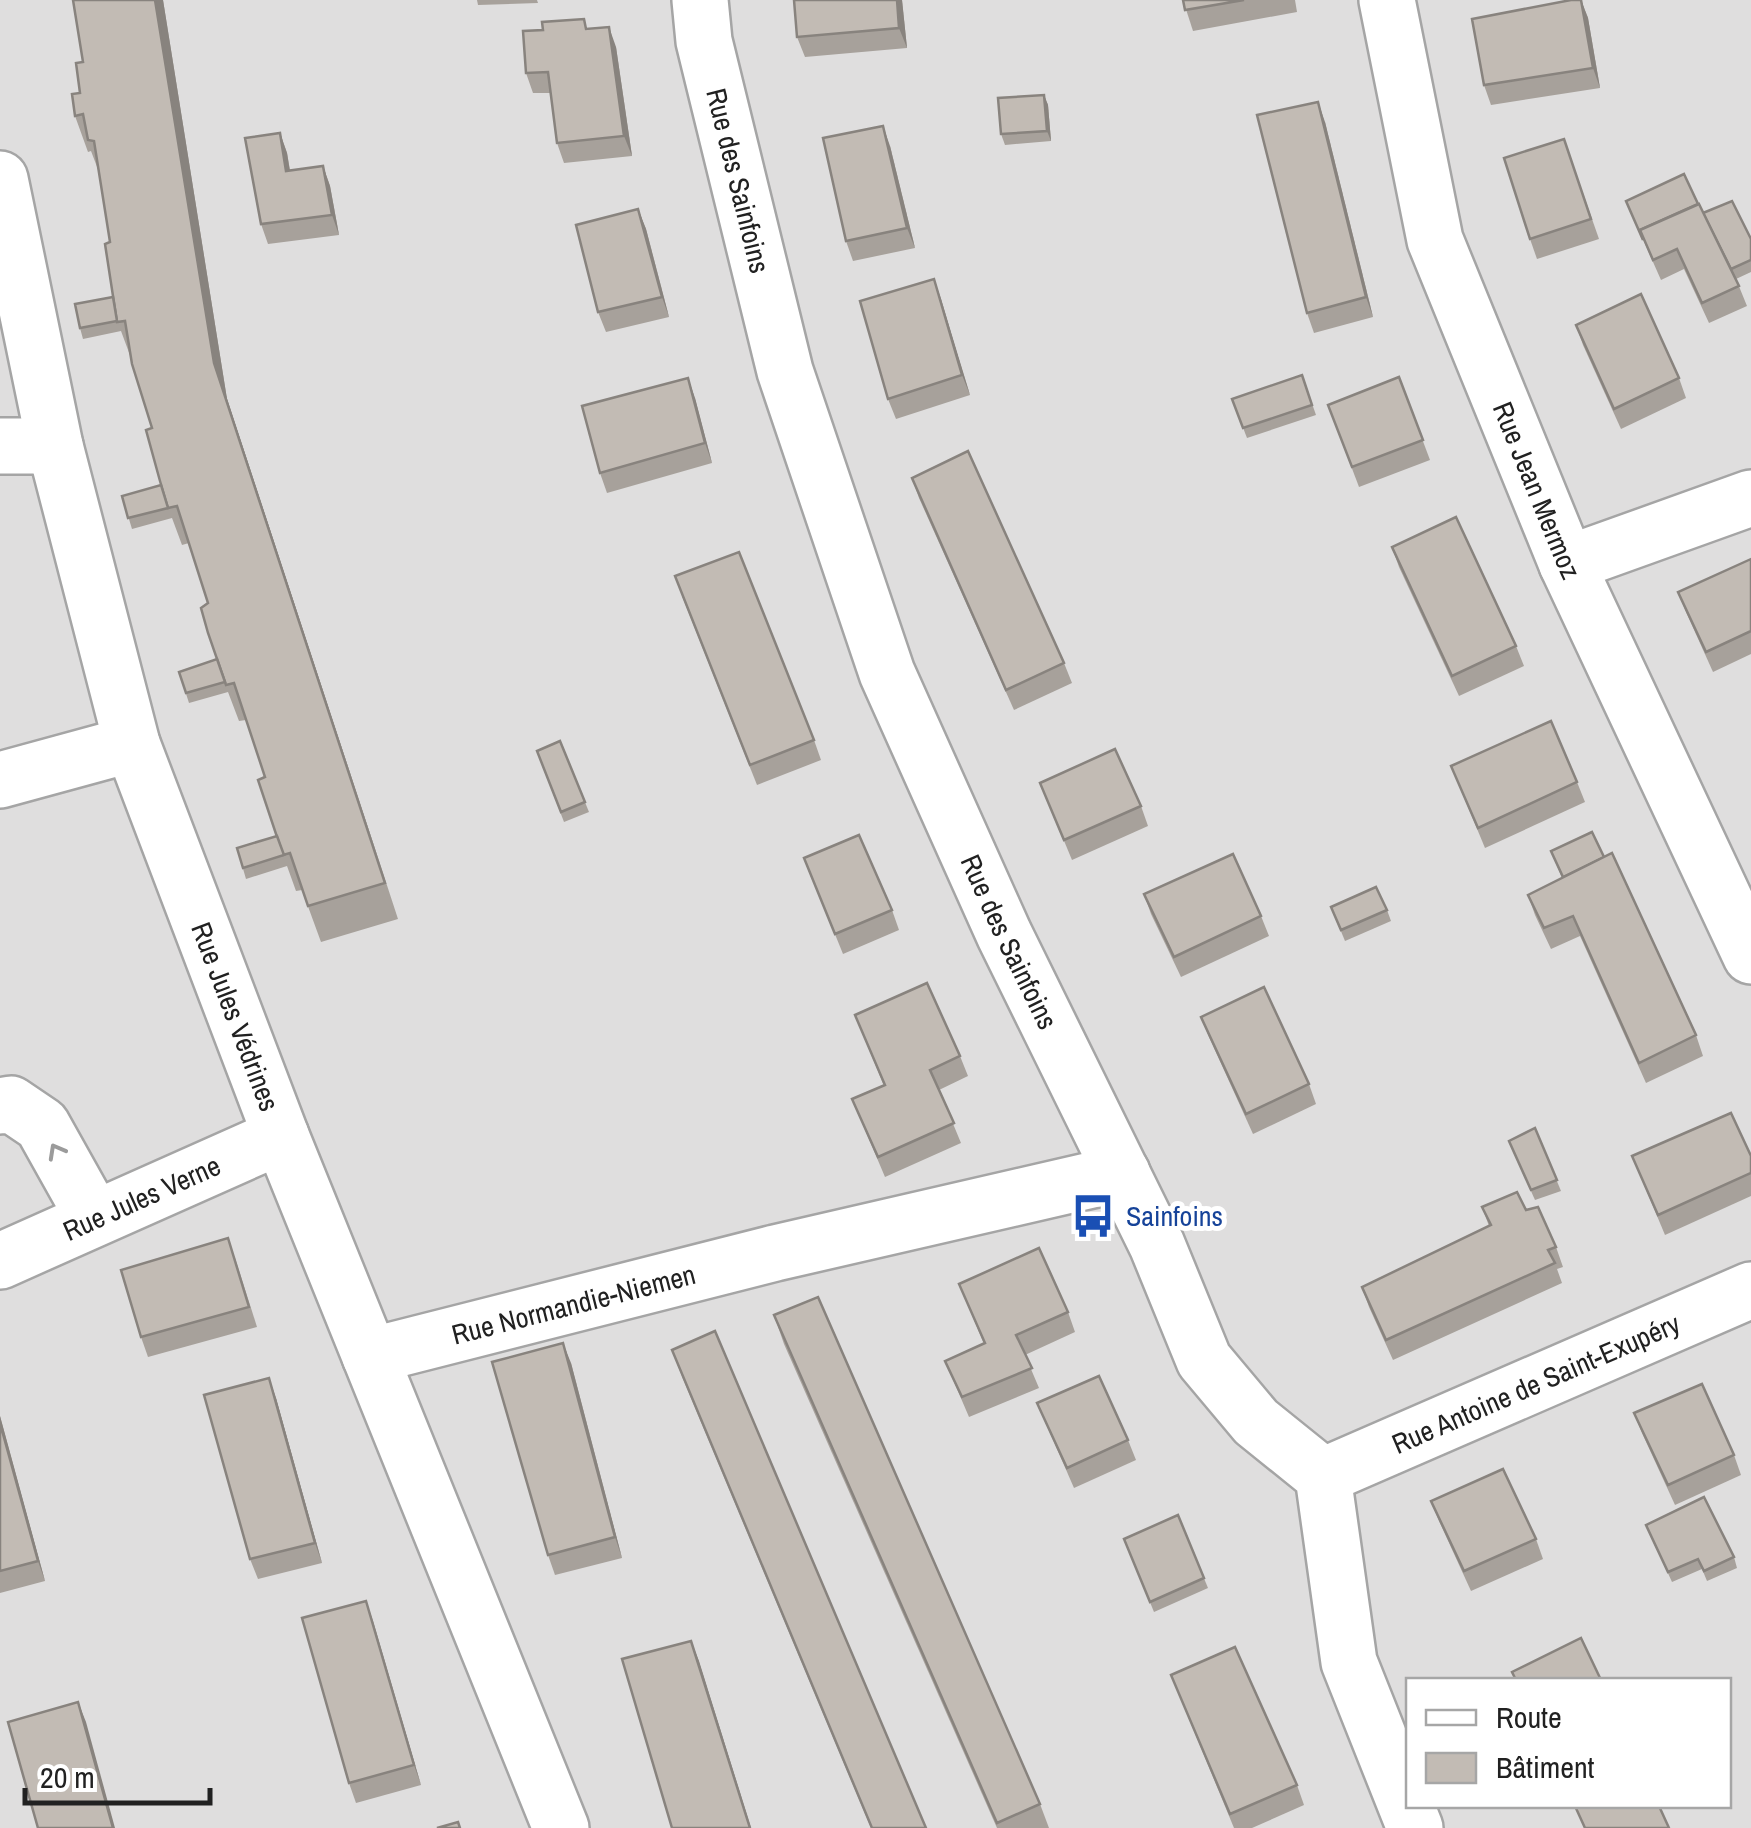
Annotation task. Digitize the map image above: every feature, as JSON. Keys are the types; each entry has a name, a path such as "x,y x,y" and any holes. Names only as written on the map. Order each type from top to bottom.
{"street":[{"name":"Rue des Sainfoins","path":"700,0 704,41 784,371 887,673 1004,934 1158,1245 1204,1360 1256,1422 1323,1476"},
{"name":"Rue Jean Mermoz","path":"1386,0 1435,240 1567,564 1751,956"},
{"name":"Rue Jules Védrines","path":"0,179 55,446 132,744 281,1136 560,1828"},
{"path":"0,446 55,446"},
{"path":"1567,564 1751,498"},
{"path":"0,780 132,744"},
{"path":"0,1106 11,1104 42,1125 94,1218"},
{"name":"Rue Jules Verne","path":"0,1261 281,1136"},
{"name":"Rue Normandie-Niemen","path":"370,1356 775,1252 1122,1174"},
{"name":"Rue Antoine de Saint-Exupéry","path":"1323,1476 1751,1290"},
{"path":"1323,1476 1349,1662 1406,1805"}],"shaded area":[{"path":"0,0 1751,0 1751,1828 0,1828"}],"building":[{"path":"73,0 155,0 214,363 385,883 308,906 290,853 283,855 258,780 265,777 234,683 226,685 208,633 201,608 208,603 177,506 168,508 160,481 146,430 152,428 132,364 125,321 117,322 105,244 110,242 94,141 88,140 83,114 75,116 72,94 80,93 76,63 83,62"},
{"path":"794,0 897,0 899,28 797,37"},
{"path":"1183,0 1244,0 1185,10"},
{"path":"1581,0 1593,68 1484,85 1472,19"},
{"path":"584,19 586,29 609,27 624,136 557,143 548,72 526,73 523,31 543,30 542,22"},
{"path":"1044,95 1047,131 1001,134 998,98"},
{"path":"1318,102 1366,297 1307,313 1257,115"},
{"path":"883,126 907,228 846,241 823,138"},
{"path":"280,133 286,171 323,166 332,215 261,224 245,138"},
{"path":"1564,139 1591,219 1530,239 1504,158"},
{"path":"1684,174 1698,204 1640,230 1643,240 1626,201"},
{"path":"1732,201 1751,239 1751,260 1731,269 1703,213"},
{"path":"1699,204 1739,286 1702,303 1677,249 1653,260 1640,230"},
{"path":"638,209 662,297 598,312 576,225"},
{"path":"934,279 962,375 888,399 860,301"},
{"path":"1641,294 1679,378 1614,409 1576,325"},
{"path":"113,297 117,321 80,328 75,304"},
{"path":"1302,375 1312,405 1243,428 1232,399"},
{"path":"1399,377 1423,440 1352,467 1328,405"},
{"path":"688,378 705,443 600,473 582,406"},
{"path":"968,451 1064,663 1006,690 912,478"},
{"path":"161,485 168,508 128,518 122,496"},
{"path":"1456,517 1516,646 1452,676 1392,547"},
{"path":"739,552 814,740 750,765 675,576"},
{"path":"1751,559 1751,631 1706,652 1678,592"},
{"path":"217,659 225,682 186,693 179,672"},
{"path":"1551,721 1577,782 1478,828 1451,766"},
{"path":"560,741 585,802 561,812 537,751"},
{"path":"1115,749 1141,806 1064,840 1040,783"},
{"path":"1592,832 1604,857 1563,877 1551,851"},
{"path":"859,835 892,910 835,934 804,858"},
{"path":"277,836 284,855 243,868 237,848"},
{"path":"1612,853 1696,1035 1639,1063 1573,916 1544,928 1528,895"},
{"path":"1233,854 1261,916 1174,957 1144,894"},
{"path":"1376,887 1387,910 1341,930 1331,907"},
{"path":"927,983 960,1056 930,1070 954,1123 878,1157 852,1099 885,1085 855,1015"},
{"path":"1264,987 1309,1084 1246,1114 1201,1017"},
{"path":"1731,1113 1751,1156 1751,1173 1658,1215 1632,1156"},
{"path":"1535,1128 1557,1180 1531,1190 1509,1141"},
{"path":"1517,1192 1526,1210 1538,1207 1556,1247 1548,1250 1555,1263 1386,1340 1362,1287 1491,1225 1482,1207"},
{"path":"228,1238 249,1307 141,1337 121,1270"},
{"path":"1039,1248 1068,1312 1016,1335 1032,1368 962,1397 945,1361 985,1343 959,1284"},
{"path":"818,1297 1040,1804 997,1823 774,1315"},
{"path":"715,1331 926,1828 872,1828 672,1350"},
{"path":"563,1343 615,1537 548,1555 492,1362"},
{"path":"1099,1376 1128,1440 1067,1468 1037,1403"},
{"path":"269,1378 315,1543 250,1559 204,1395"},
{"path":"1702,1384 1734,1455 1668,1485 1634,1413"},
{"path":"0,1423 38,1561 0,1571"},
{"path":"1503,1469 1536,1539 1464,1571 1431,1501"},
{"path":"1704,1497 1734,1557 1704,1571 1698,1559 1668,1572 1646,1525"},
{"path":"1178,1515 1204,1578 1150,1602 1124,1539"},
{"path":"366,1601 414,1765 349,1783 302,1618"},
{"path":"1581,1638 1600,1678 1515,1678 1512,1672"},
{"path":"691,1641 750,1828 672,1828 622,1659"},
{"path":"1235,1647 1297,1785 1230,1814 1171,1675"},
{"path":"78,1702 113,1828 38,1828 8,1722"},
{"path":"1576,1808 1660,1808 1669,1828 1585,1828"},
{"path":"458,1822 460,1828 437,1828"}],"place":[{"name":"Sainfoins","path":"1093,1216"}]}
